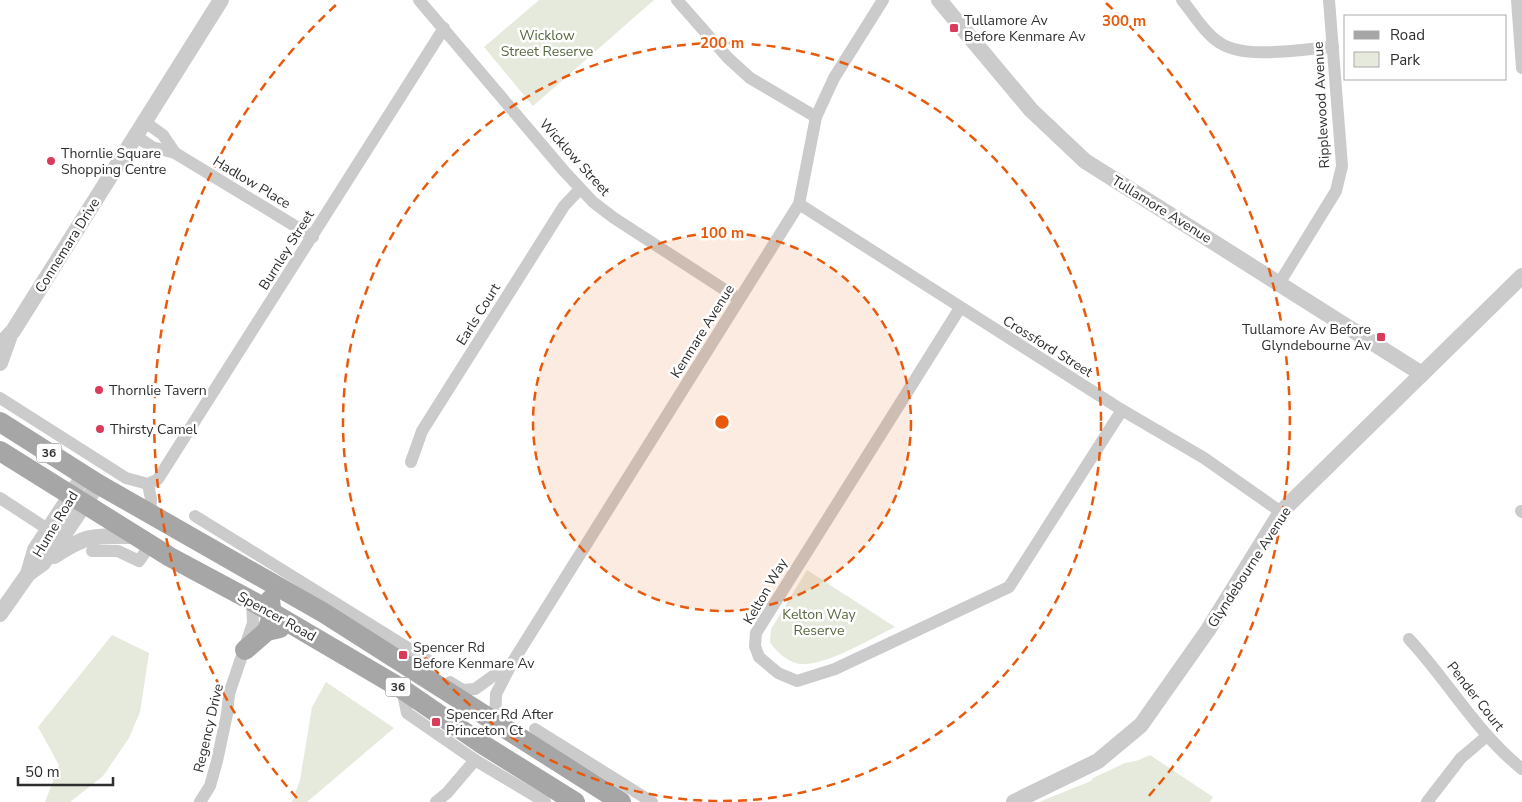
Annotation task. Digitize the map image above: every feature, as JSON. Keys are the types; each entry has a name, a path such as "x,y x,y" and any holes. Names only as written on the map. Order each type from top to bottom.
{"main road":[{"name":"Spencer Road","path":"0,422 91,480 150,514 324,613 360,627 411,670 621,802"},
{"name":"Spencer Road","path":"0,451 143,540 214,582 272,612 402,689 478,752 575,802"},
{"path":"150,514 168,532 258,584 269,598 272,612 267,631"},
{"path":"360,627 352,642 353,649 466,721 478,752"},
{"path":"245,650 267,631 275,628 285,629 363,677 381,676"}],"street":[{"name":"Connemara Drive","path":"0,363 4,341 221,0"},
{"name":"Wicklow Street","path":"419,0 580,189 614,218 739,299"},
{"path":"677,0 728,58 750,78 816,117"},
{"name":"Kenmare Avenue","path":"495,722 496,694 512,663 799,204 816,117 834,78 883,0"},
{"name":"Tullamore Avenue","path":"939,0 1031,110 1066,146 1084,161 1280,282 1422,374"},
{"path":"1182,0 1218,42 1230,49 1246,52 1333,47"},
{"name":"Ripplewood Avenue","path":"1280,282 1336,191 1342,166 1329,0"},
{"path":"1517,0 1522,68"},
{"name":"Burnley Street","path":"148,484 158,479 444,28"},
{"name":"Hadlow Place","path":"145,122 163,136 176,153"},
{"name":"Hadlow Place","path":"136,136 152,147 176,153 313,237"},
{"name":"Earls Court","path":"411,462 422,431 564,206 580,189"},
{"name":"Crossford Street","path":"799,204 1122,410 1204,458 1282,512"},
{"name":"Glyndebourne Avenue","path":"1014,802 1098,761 1141,725 1208,630 1282,512 1422,374 1520,283"},
{"name":"Kelton Way","path":"960,308 756,633 755,646 759,658 778,673 797,681 836,669 1008,587 1122,410"},
{"path":"0,398 126,478 148,484 151,499 150,514"},
{"name":"Hume Road","path":"43,563 91,480"},
{"path":"0,498 49,530"},
{"name":"Hume Road","path":"0,614 28,574 35,550 49,530 78,501"},
{"name":"Spencer Road","path":"195,516 360,627 434,664"},
{"name":"Hume Road","path":"28,574 77,541 94,535 143,540"},
{"path":"92,551 118,551 139,561 143,540"},
{"name":"Regency Drive","path":"200,802 210,786 227,714 229,694 245,650 246,639 253,623 252,601"},
{"name":"Pender Court","path":"1409,639 1432,664 1487,736 1522,769"},
{"name":"Kenmare Avenue","path":"411,670 434,672 463,690 474,688 512,663"},
{"path":"535,729 652,802"},
{"path":"1427,802 1461,758 1487,736"},
{"path":"436,802 446,794 478,752"},
{"name":"Spencer Road","path":"478,752 545,802"},
{"path":"558,764 582,758"}],"green space":[{"name":"Wicklow Street Reserve","path":"539,0 654,0 533,106 484,47"},
{"name":"Kelton Way Reserve","path":"807,570 895,627 823,661 801,664 788,659 779,653 770,642 771,629"},
{"path":"112,635 149,653 140,712 129,738 103,776 70,802 45,802 59,765 38,727"},
{"path":"326,682 394,728 307,802 292,802 300,780 312,707"},
{"path":"1150,755 1213,797 1210,802 1039,802 1091,781 1093,778 1125,763"}],"place":[{"name":"Tullamore Av Before Kenmare Av","path":"954,28"},
{"name":"Thornlie Square Shopping Centre","path":"51,161"},
{"name":"Tullamore Av Before Glyndebourne Av","path":"1381,337"},
{"name":"Thornlie Tavern","path":"99,390"},
{"name":"Thirsty Camel","path":"100,429"},
{"name":"Spencer Rd Before Kenmare Av","path":"403,655"},
{"name":"Spencer Rd After Princeton Ct","path":"436,722"}]}
